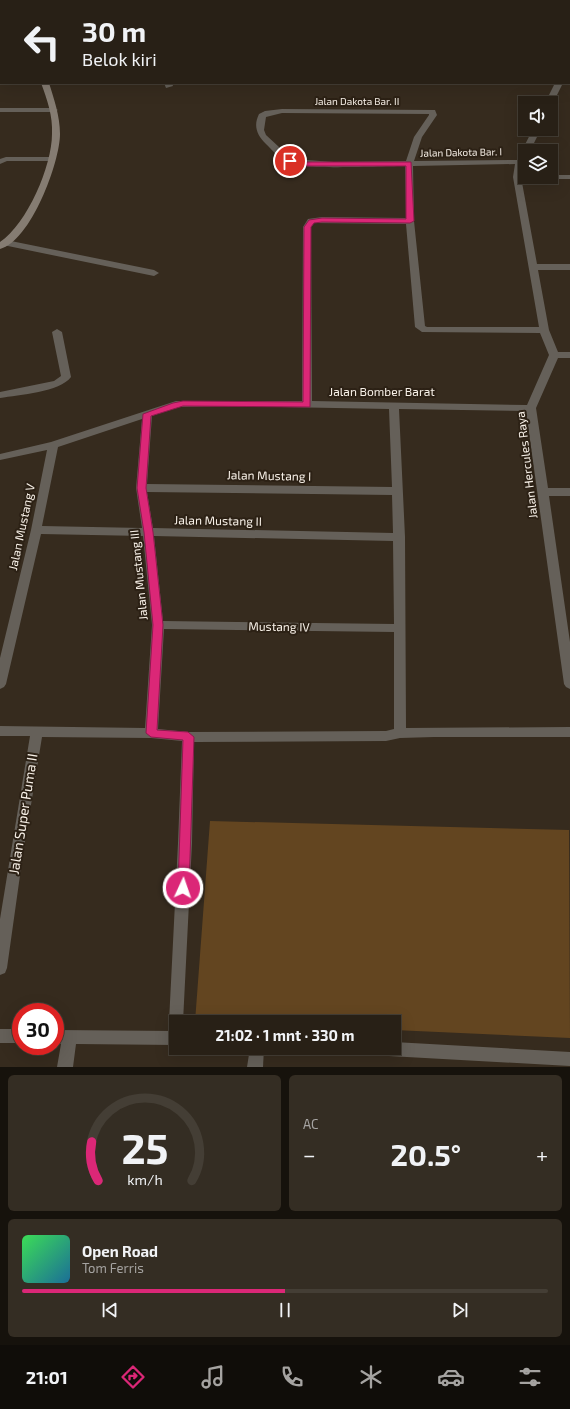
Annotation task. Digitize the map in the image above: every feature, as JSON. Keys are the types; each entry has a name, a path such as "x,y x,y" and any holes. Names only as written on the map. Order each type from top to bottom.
{"main road":[{"path":"3,244 15,234 22,224 38,194 51,159 56,140 54,110 45,84"}],"street":[{"path":"552,96 558,84"},
{"path":"0,110 54,110"},
{"name":"Jalan Dakota Bar. II","path":"282,111 432,112 433,115 418,137 409,164"},
{"name":"Jalan Dakota Bar. I","path":"282,111 268,113 262,116 260,130 269,142 290,161 295,163 409,164 518,162"},
{"path":"0,162 6,159 51,159"},
{"path":"409,164 410,221 420,327 422,329 544,330"},
{"path":"558,177 570,177"},
{"path":"522,184 533,267 544,330 554,355 570,355"},
{"path":"307,405 307,227 311,221 322,220 410,221"},
{"path":"3,244 154,273"},
{"path":"533,267 570,266"},
{"path":"0,395 57,384 66,377 58,332"},
{"name":"Jalan Hercules Raya","path":"554,355 531,408 570,684"},
{"name":"Jalan Bomber Barat","path":"0,457 53,446 176,404 394,405 531,408"},
{"path":"394,405 399,537 400,733"},
{"name":"Jalan Mustang III","path":"147,414 141,488 148,532 158,625 151,733"},
{"name":"Jalan Mustang V","path":"0,684 36,530 53,446"},
{"name":"Jalan Mustang I","path":"141,488 397,491"},
{"path":"542,492 570,492"},
{"name":"Jalan Mustang II","path":"36,530 399,537"},
{"name":"Mustang IV","path":"158,625 400,628"},
{"path":"0,731 151,733 188,737 386,736 400,733 570,732"},
{"name":"Jalan Super Puma II","path":"0,968 16,854 37,732"},
{"path":"176,1015 186,843 188,737"},
{"path":"0,1036 12,1036"},
{"path":"64,1037 169,1038"},
{"path":"401,1050 570,1059"},
{"path":"64,1055 65,1067"},
{"path":"255,1067 256,1055"}],"shaded area":[{"path":"210,821 569,830 570,1038 401,1030 401,1015 196,1015"}],"route":[{"path":"183,888 186,843 188,737 151,733 158,625 148,532 141,488 147,414 176,404 224,403 307,405 307,227 311,221 322,220 410,221 409,164 304,164 290,161"}]}
